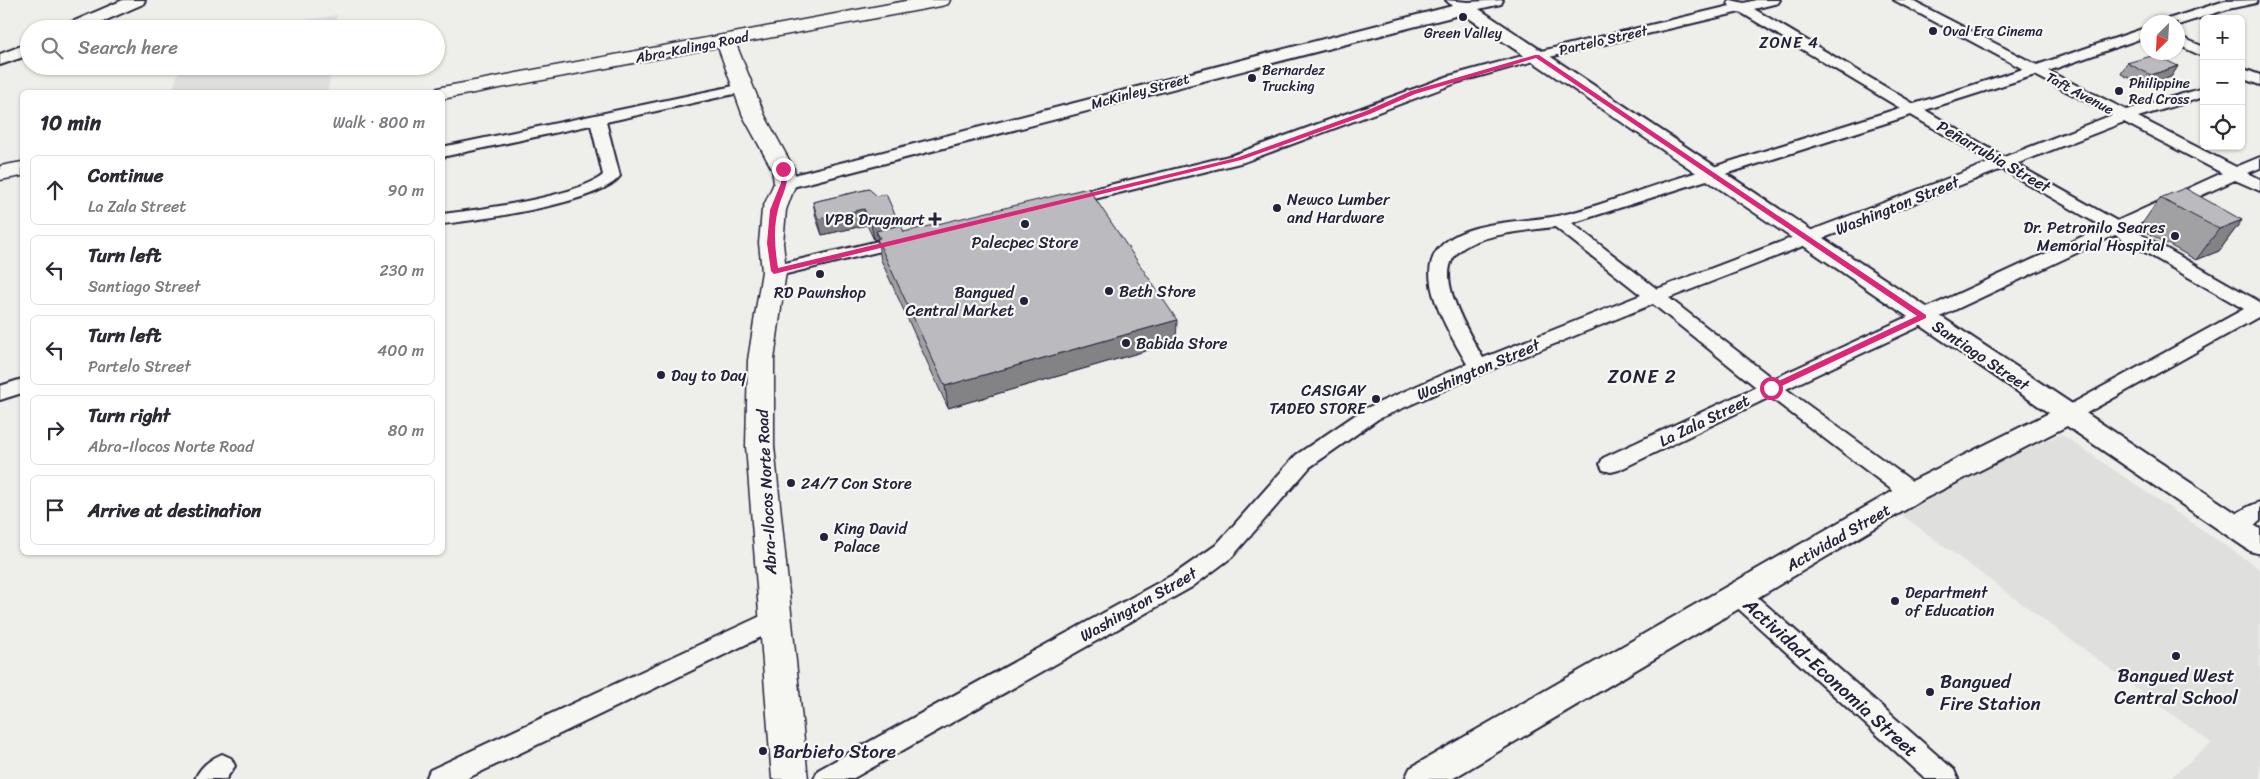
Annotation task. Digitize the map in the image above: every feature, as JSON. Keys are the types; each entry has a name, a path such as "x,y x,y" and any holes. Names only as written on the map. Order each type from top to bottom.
{"main road":[{"name":"Abra-Kalinga Road","path":"445,92 940,0"},
{"path":"725,41 754,116 783,169 785,183"},
{"path":"0,173 20,169"},
{"name":"Abra-Ilocos Norte Road","path":"785,183 774,210 771,243 774,271 761,360 760,446 774,620 790,779"}],"street":[{"path":"91,20 137,0"},
{"name":"McKinley Street","path":"785,183 1460,4 1495,0"},
{"name":"Partelo Street","path":"1055,204 1238,159 1368,112 1413,92 1537,56 1736,4 1773,0"},
{"name":"Taft Avenue","path":"1901,0 2260,186"},
{"path":"2185,18 2225,5 2251,0"},
{"name":"Santiago Street","path":"1460,4 2260,543"},
{"name":"Peñarrubia Street","path":"1736,4 2003,163 2259,309"},
{"path":"1478,367 1446,305 1439,268 1445,255 1454,244 1489,229 1559,221 2036,70 2140,34"},
{"path":"2185,44 2200,51"},
{"path":"0,60 20,52"},
{"path":"445,151 598,121 743,88"},
{"name":"Washington Street","path":"826,779 1184,580 1224,550 1302,461 1372,414 1478,367 1656,296 1809,239 2124,116 2200,93"},
{"path":"445,219 501,210 597,188 608,182 612,176 598,121"},
{"name":"La Zala Street","path":"1611,464 1923,316 2260,162"},
{"path":"1559,221 1771,388 1912,494"},
{"path":"774,271 920,236"},
{"name":"Actividad Street","path":"1422,779 1912,494 2069,414 2259,309"},
{"path":"0,393 20,387"},
{"path":"2235,527 2260,510"},
{"name":"Actividad-Economia Street","path":"1738,595 1945,779"},
{"path":"439,779 774,620"}],"shaded area":[{"path":"337,15 336,20 305,20"},
{"path":"177,75 330,75 328,90 173,90"},
{"name":"Bangued West Central School","path":"2061,434 2260,569 2260,779 2169,779 2211,743 1895,510"}],"building":[{"path":"2140,59 2165,60 2178,66 2151,75 2127,63"},
{"name":"Bangued Central Market","path":"1088,188 1177,320 945,386 877,239 880,238 876,231 901,225 904,232"},
{"path":"2185,188 2242,220 2219,229 2160,198"},
{"path":"869,189 877,196 886,194 896,217 871,223 864,209 818,219 813,202"}],"place":[{"name":"Green Valley","path":"1463,17"},
{"name":"Oval Era Cinema","path":"1933,31"},
{"name":"Bernardez Trucking","path":"1252,78"},
{"name":"Philippine Red Cross","path":"2119,91"},
{"name":"Newco Lumber and Hardware","path":"1277,208"},
{"name":"VPB Drugmart","path":"935,219"},
{"name":"Palecpec Store","path":"1025,224"},
{"name":"Dr. Petronilo Seares Memorial Hospital","path":"2175,236"},
{"name":"RD Pawnshop","path":"820,274"},
{"name":"Beth Store","path":"1109,291"},
{"name":"Bangued Central Market","path":"1024,301"},
{"name":"Babida Store","path":"1126,343"},
{"name":"Day to Day","path":"661,375"},
{"name":"CASIGAY TADEO STORE","path":"1376,399"},
{"name":"24/7 Con Store","path":"791,483"},
{"name":"King David Palace","path":"824,537"},
{"name":"Department of Education","path":"1895,601"},
{"name":"Bangued West Central School","path":"2176,656"},
{"name":"Bangued Fire Station","path":"1930,692"},
{"name":"Barbieto Store","path":"763,751"}],"district":[{"name":"ZONE 4","path":"1789,42"},
{"name":"ZONE 2","path":"1642,376"}],"route":[{"path":"783,169 785,183 774,210 771,243 774,271 1238,159 1368,112 1413,92 1537,56 1923,316 1771,388"}]}
